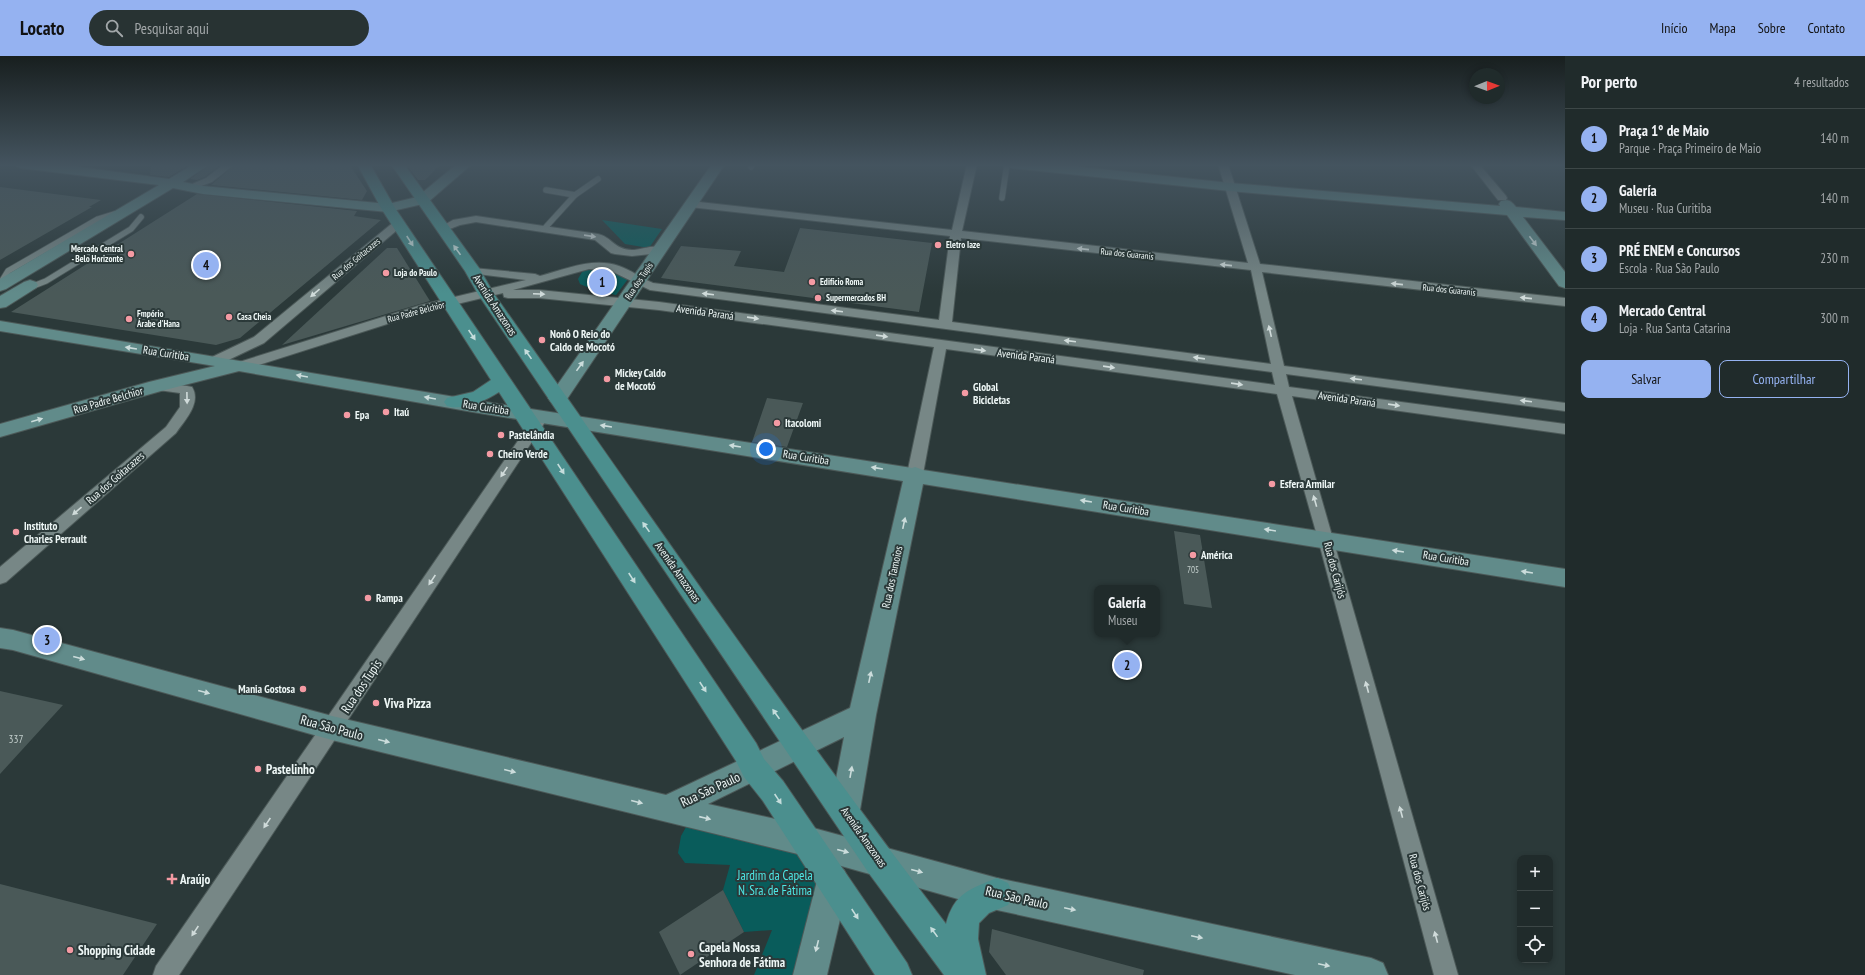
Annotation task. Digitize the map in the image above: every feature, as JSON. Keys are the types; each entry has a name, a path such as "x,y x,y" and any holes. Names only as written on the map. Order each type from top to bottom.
{"main road":[{"name":"Avenida Amazonas","path":"427,207 473,271 486,294 798,746 879,861 965,975"},
{"path":"388,208 503,381 533,419 742,746 754,768 773,791 895,975"},
{"path":"454,402 479,396 503,381"},
{"path":"969,975 961,936 962,920 972,905 997,894"}],"street":[{"path":"0,285 132,207"},
{"path":"0,303 156,207"},
{"path":"377,207 393,207"},
{"name":"Rua dos Tupis","path":"558,398 626,302 688,207"},
{"name":"Rua dos Guaranis","path":"715,207 1256,269 1565,302"},
{"path":"945,325 956,235 962,207"},
{"name":"Rua dos Carijós","path":"1236,207 1256,269 1284,390 1446,975"},
{"path":"1486,207 1565,216"},
{"path":"1509,207 1565,283"},
{"path":"442,229 458,222 476,219 598,237 615,251 632,253 660,250"},
{"name":"Rua dos Goitacazes","path":"215,361 259,340 399,223"},
{"name":"Avenida Paraná","path":"451,303 589,266 608,265 618,268 639,282 663,288 1565,407"},
{"path":"589,266 579,270 573,283 580,291 591,295 626,302"},
{"name":"Avenida Paraná","path":"473,271 544,278"},
{"name":"Avenida Paraná","path":"486,294 539,294 626,302 1565,429"},
{"name":"Rua Padre Belchior","path":"0,431 156,386 290,354 451,303"},
{"name":"Rua Curitiba","path":"0,326 454,402 533,419 573,420 1565,578"},
{"name":"Rua dos Tamoios","path":"844,810 862,715 915,474 941,344"},
{"path":"156,386 179,369 184,361 183,356"},
{"name":"Rua dos Goitacazes","path":"0,576 171,430 188,407 187,390 156,386"},
{"name":"Rua dos Tupis","path":"165,975 332,728 533,419"},
{"name":"Rua São Paulo","path":"0,638 20,642 332,728 806,841 997,894 1371,975"},
{"name":"Rua São Paulo","path":"667,809 862,715"},
{"path":"810,975 833,881"}],"lane":[{"path":"544,229 564,207"}],"green space":[{"path":"602,220 662,229 649,248 625,244"},
{"path":"588,269 616,270 628,279 616,295 596,291 580,284 578,279 582,272"},
{"name":"Jardim da Capela N. Sra. de Fátima","path":"667,809 806,841 833,881 812,975 754,975 772,930 744,932 723,890 730,865 685,863 678,853 681,836 686,827"}],"building":[{"path":"0,207 92,207 0,260"},
{"path":"177,207 318,207 357,211 354,216 381,220 240,338 216,345 11,312"},
{"path":"800,228 932,243 919,312 661,278 681,246 741,251 734,266 784,272"},
{"name":"Loja do Paulo","path":"387,248 397,248 430,301 282,345"},
{"name":"Itacolomi","path":"767,398 803,403 787,447 752,442"},
{"path":"1174,531 1200,535 1212,608 1184,604"},
{"path":"0,691 63,705 0,774"},
{"name":"Shopping Cidade","path":"0,884 157,924 123,975 0,975"},
{"name":"Capela Nossa Senhora de Fátima","path":"723,890 744,932 680,975 659,932"},
{"path":"992,929 1144,970 1143,975 1006,975 989,952"}],"place":[{"name":"Eletro Iaze","path":"938,245"},
{"name":"Mercado Central - Belo Horizonte","path":"131,254"},
{"name":"Mercado Central","path":"206,265"},
{"name":"Loja do Paulo","path":"386,273"},
{"name":"Praça 1° de Maio","path":"602,282"},
{"name":"Edifício Roma","path":"812,282"},
{"name":"Supermercados BH","path":"818,298"},
{"name":"Casa Cheia","path":"229,317"},
{"name":"Empório Árabe d'Hana","path":"129,319"},
{"name":"Nonô O Reio do Caldo de Mocotó","path":"542,340"},
{"name":"Mickey Caldo de Mocotó","path":"607,379"},
{"name":"Global Bicicletas","path":"965,393"},
{"name":"Itaú","path":"386,412"},
{"name":"Epa","path":"347,415"},
{"name":"Itacolomi","path":"777,423"},
{"name":"Pastelândia","path":"501,435"},
{"name":"Cheiro Verde","path":"490,454"},
{"name":"Esfera Armilar","path":"1272,484"},
{"name":"Instituto Charles Perrault","path":"16,532"},
{"name":"América","path":"1193,555"},
{"name":"Rampa","path":"368,598"},
{"name":"PRÉ ENEM e Concursos","path":"47,640"},
{"name":"Galería","path":"1127,665"},
{"name":"Mania Gostosa","path":"303,689"},
{"name":"Viva Pizza","path":"376,703"},
{"name":"Pastelinho","path":"258,769"},
{"name":"Araújo","path":"172,879"},
{"name":"Shopping Cidade","path":"70,950"},
{"name":"Capela Nossa Senhora de Fátima","path":"691,954"}]}
